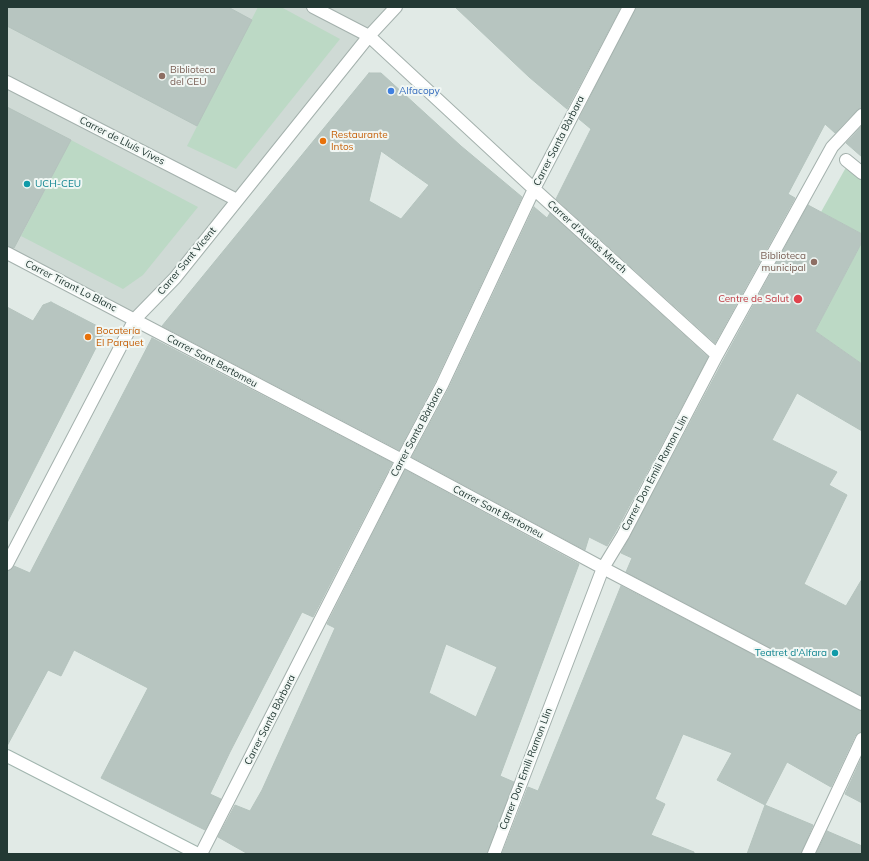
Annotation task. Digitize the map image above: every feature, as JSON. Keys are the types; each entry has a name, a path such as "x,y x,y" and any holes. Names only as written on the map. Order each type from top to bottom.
{"street":[{"name":"Carrer d'Ausiàs March","path":"313,7 369,36 534,189 717,355"},
{"name":"Carrer Sant Vicent","path":"7,564 135,319 175,278 369,36 396,7"},
{"name":"Carrer Santa Bàrbara","path":"200,854 442,385 534,189 629,7"},
{"name":"Carrer de Lluís Vives","path":"7,82 237,200"},
{"name":"Carrer Don Emili Ramon Llin","path":"494,854 603,568 623,535 717,355 832,147 862,115"},
{"path":"846,160 862,173"},
{"name":"Carrer Tirant Lo Blanc","path":"7,253 135,319"},
{"name":"Carrer Sant Bertomeu","path":"135,319 862,704"},
{"path":"808,854 862,739"},
{"path":"7,756 200,854"}],"shaded area":[{"path":"7,7 396,7 135,319 7,253"}],"green space":[{"path":"258,7 281,7 340,39 236,169 187,146"},
{"path":"71,140 198,207 143,275 123,289 21,236"},
{"path":"849,162 862,173 862,234 821,212"},
{"path":"862,242 862,364 815,331"}],"building":[{"name":"Biblioteca del CEU","path":"7,7 228,7 252,20 197,126 7,26"},
{"path":"455,7 621,7 567,109 529,77"},
{"path":"636,7 862,7 862,108 857,110 835,133 825,124 788,194 795,198 715,343 556,199 591,129 579,119"},
{"path":"369,73 381,73 461,146 522,197 435,382 399,450 162,326","holes":["381,151 429,185 401,219 369,201"]},
{"name":"UCH-CEU","path":"7,107 71,140 14,248 7,246"},
{"path":"862,126 862,157 846,143"},
{"path":"808,205 862,234 862,242 815,331 862,364 862,431 797,393 772,440 837,472 829,485 847,495 804,584 846,606 862,579 862,696 626,572 632,558 621,553"},
{"path":"534,207 547,218 550,213 708,357 607,546 589,537 585,550 412,457 449,388"},
{"path":"51,302 105,330 7,523 7,307 33,321 43,305"},
{"path":"152,338 392,463 313,617 302,612 230,752 210,794 221,799 205,830 101,778 148,688 74,650 61,676 48,670 7,746 7,571 11,570 14,566 30,573"},
{"path":"405,470 579,564 500,776 514,782 487,854 248,854 218,837 235,805 250,811 262,790 335,628 327,624","holes":["446,644 497,667 476,717 429,693"]},
{"path":"621,586 862,711 862,732 855,736 831,787 787,762 765,805 717,780 732,753 683,734 655,799 665,804 651,835 694,852 694,854 502,854 528,787 538,791"},
{"path":"862,757 862,803 845,794"},
{"path":"765,805 813,825 801,854 747,854"},
{"path":"827,831 862,846 862,854 816,854"}],"place":[{"name":"Biblioteca del CEU","path":"162,76"},
{"name":"Alfacopy","path":"391,91"},
{"name":"Restaurante Intos","path":"323,141"},
{"name":"UCH-CEU","path":"27,184"},
{"name":"Biblioteca municipal","path":"814,262"},
{"name":"Centre de Salut","path":"798,299"},
{"name":"Bocatería El Parquet","path":"88,337"},
{"name":"Teatret d'Alfara","path":"835,653"}]}
